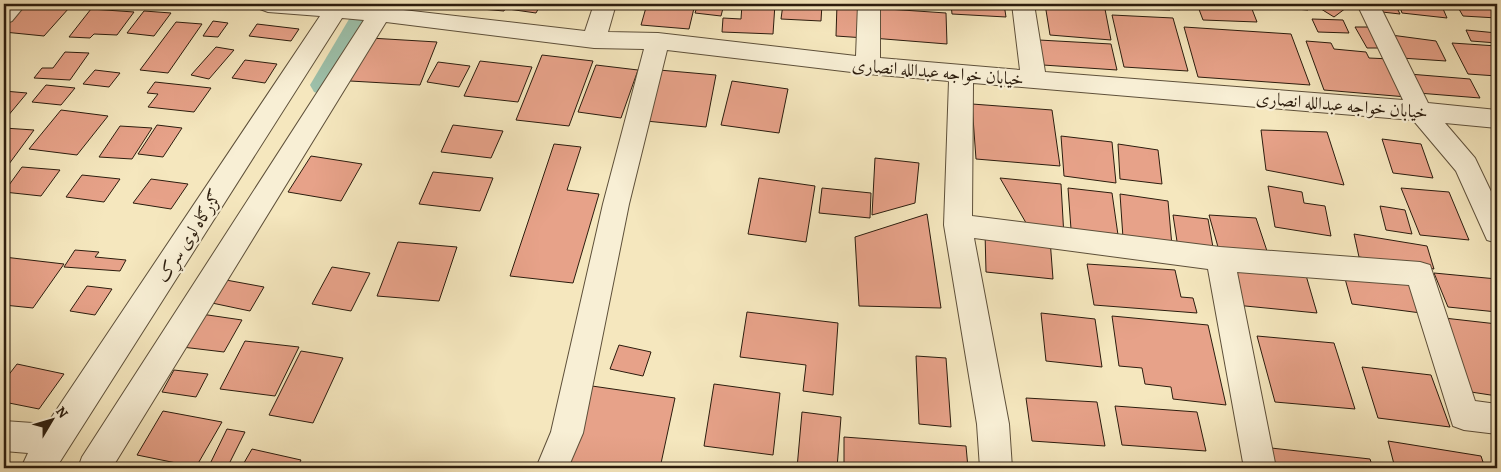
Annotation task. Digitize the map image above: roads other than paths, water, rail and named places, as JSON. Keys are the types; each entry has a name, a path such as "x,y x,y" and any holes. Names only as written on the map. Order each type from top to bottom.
{"street":[{"path":"4,16 15,4"},
{"name":"خیابان خواجه عبدالله انصاری","path":"268,4 343,9 594,40 658,41 868,66 1420,111 1497,119"},
{"path":"594,40 605,4"},
{"path":"868,66 869,4"},
{"path":"1023,4 1034,81"},
{"path":"1368,4 1420,111 1466,165 1497,232"},
{"name":"ګزرګاه لوی سړک","path":"37,468 343,9"},
{"path":"94,468 380,14"},
{"path":"552,468 567,433 616,204 658,41"},
{"path":"961,74 958,225 994,424 996,468"},
{"path":"958,225 1220,259 1420,274 1464,415 1497,419"},
{"path":"1220,259 1260,468"},
{"path":"4,436 56,440"}],"waterway":[{"path":"323,85 370,4"}]}
